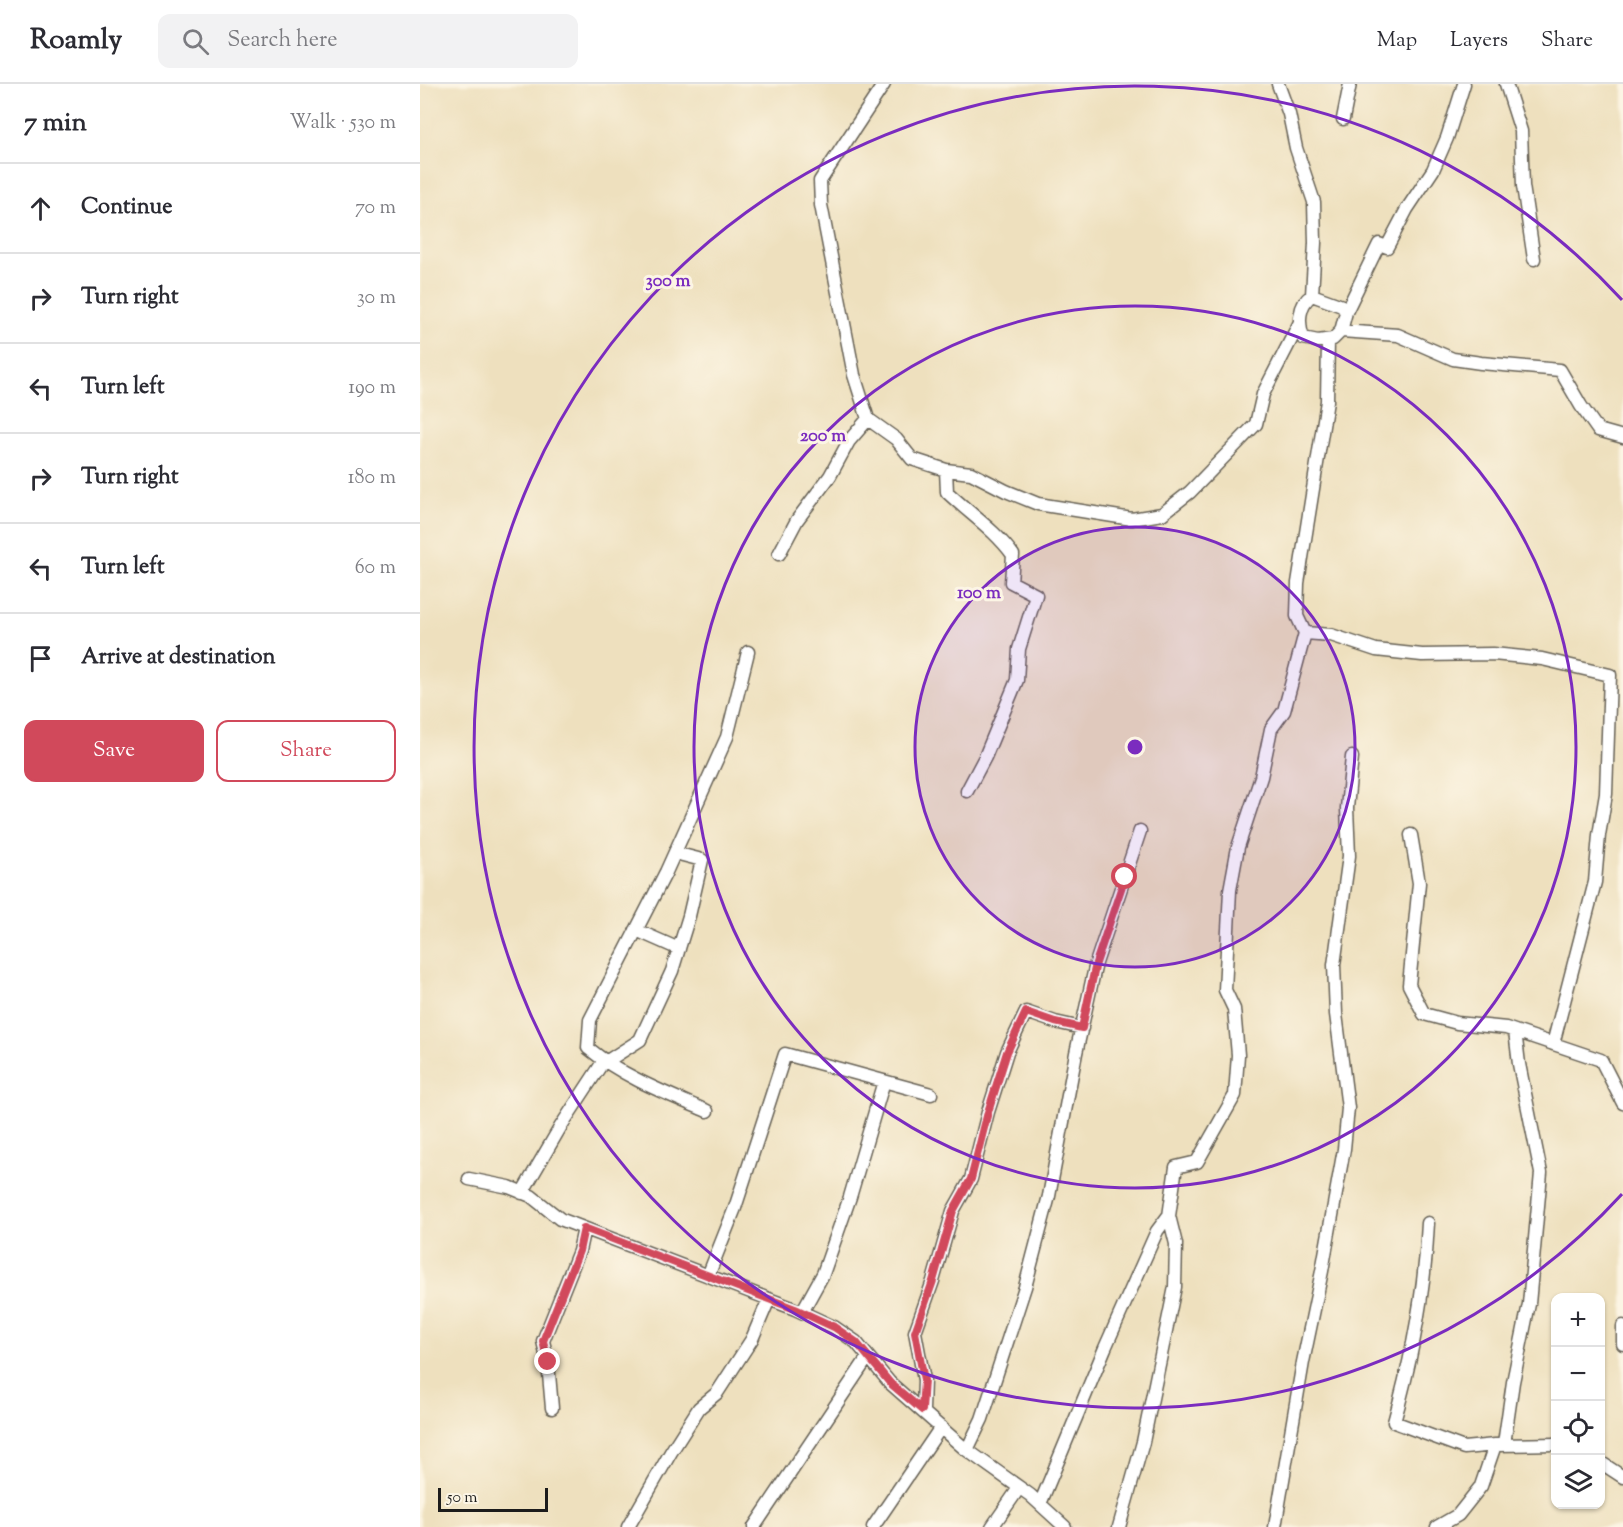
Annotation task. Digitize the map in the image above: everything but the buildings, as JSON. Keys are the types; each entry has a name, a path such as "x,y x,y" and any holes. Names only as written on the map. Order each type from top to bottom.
{"street":[{"path":"884,84 820,182 821,205 854,375 868,419 896,439 912,459 946,470 971,473 1038,504 1132,519 1162,514 1190,492 1256,424 1263,394 1299,324 1305,301 1312,295 1316,243 1314,202 1278,84"},
{"path":"1343,119 1350,84"},
{"path":"1299,324 1303,338 1318,341 1333,339 1341,331 1346,312 1379,244 1387,247 1407,209 1433,170 1447,138 1464,84"},
{"path":"1506,84 1521,131 1522,186 1534,259"},
{"path":"1312,295 1342,306 1346,312"},
{"path":"1341,331 1398,335 1452,359 1560,369 1598,430 1623,437"},
{"path":"1119,1527 1143,1442 1175,1287 1176,1244 1169,1215 1176,1167 1197,1162 1235,1095 1238,1055 1234,1009 1225,990 1230,890 1238,847 1261,777 1271,729 1284,711 1305,633 1297,616 1298,583 1327,400 1328,340"},
{"path":"779,554 798,520 830,476 849,441 868,419"},
{"path":"946,470 947,492 969,513 1001,537 1013,555 1011,582 1036,595 1020,649 1017,680 985,757 966,790"},
{"path":"1305,633 1331,635 1376,650 1422,655 1493,654 1542,659 1610,675 1606,794 1599,835 1595,882 1553,1044"},
{"path":"707,1111 641,1082 605,1062 588,1048 590,1020 675,853 727,737 748,652"},
{"path":"1275,1527 1303,1362 1323,1271 1344,1149 1348,1108 1336,1014 1334,965 1348,856 1347,808 1352,757"},
{"path":"967,1450 982,1419 1025,1287 1050,1196 1096,963 1140,831"},
{"path":"1411,835 1419,883 1409,985 1425,1014 1457,1023 1506,1028 1601,1060 1623,1103"},
{"path":"522,1192 601,1065 640,1040 672,971 689,916 702,860 675,853"},
{"path":"636,930 679,949"},
{"path":"922,1410 924,1380 915,1332 933,1281 953,1211 971,1179 988,1112 1007,1052 1026,1012 1082,1028"},
{"path":"1437,1527 1458,1515 1480,1486 1499,1444 1529,1304 1541,1173 1519,1064 1515,1031"},
{"path":"708,1276 735,1208 785,1054 931,1094"},
{"path":"802,1312 823,1274 850,1197 884,1081"},
{"path":"469,1179 522,1192 531,1196 560,1219 802,1312 834,1327 856,1342 890,1383 967,1450 1040,1504 1065,1527"},
{"path":"1040,1504 1114,1327 1157,1231 1169,1215"},
{"path":"1428,1222 1427,1250 1409,1370 1394,1422 1464,1448 1499,1444 1551,1444"},
{"path":"552,1408 548,1362 543,1341 579,1251 584,1228"},
{"path":"628,1527 699,1408 717,1393 752,1339 769,1299"},
{"path":"1623,1326 1623,1344"},
{"path":"754,1527 868,1357"},
{"path":"873,1527 941,1427"},
{"path":"1605,1465 1623,1475"},
{"path":"992,1527 1019,1488"}],"route":[{"path":"548,1362 543,1341 579,1251 584,1228 795,1309 834,1327 856,1342 890,1383 922,1410 924,1380 915,1332 933,1281 953,1211 971,1179 988,1112 1007,1052 1026,1012 1082,1028 1096,963 1125,877"}]}
